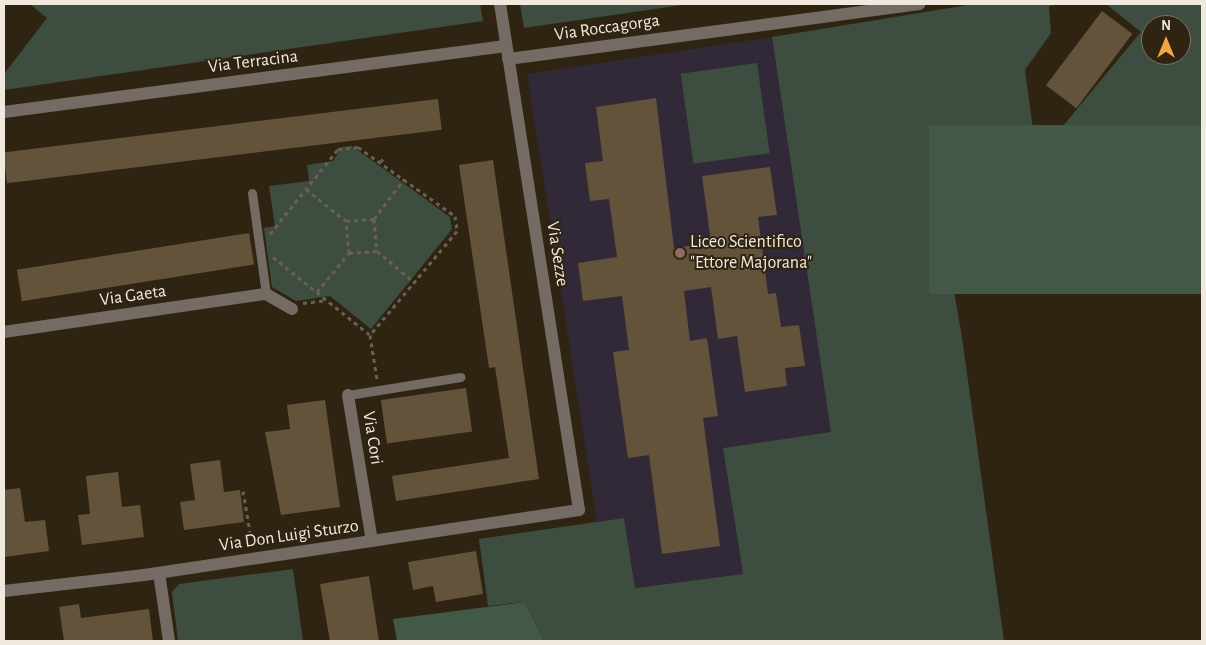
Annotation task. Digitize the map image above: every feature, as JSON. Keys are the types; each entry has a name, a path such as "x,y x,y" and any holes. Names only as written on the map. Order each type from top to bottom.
{"street":[{"name":"Via Sezze","path":"500,4 579,510"},
{"name":"Via Roccagorga","path":"508,59 918,4"},
{"name":"Via Terracina","path":"4,112 506,46"},
{"path":"266,294 292,309"},
{"name":"Via Gaeta","path":"4,332 266,294"},
{"name":"Via Cori","path":"348,395 372,541"},
{"name":"Via Don Luigi Sturzo","path":"4,591 159,573 579,510"},
{"path":"159,573 169,641"}],"lane":[{"path":"252,193 266,294"},
{"name":"Via Cori","path":"348,395 461,377"}],"path":[{"path":"370,335 457,231 455,216 358,147 338,149 259,246 370,335 379,390"},
{"path":"380,162 384,158"},
{"path":"404,180 374,219 377,251 414,282"},
{"path":"306,189 346,222 349,254"},
{"path":"346,222 374,219"},
{"path":"317,292 349,254 377,251"},
{"path":"243,491 250,532"}],"shaded area":[{"name":"Liceo Scientifico \"Ettore Majorana\"","path":"772,37 832,432 723,448 743,574 635,588 624,518 597,522 527,74"}],"green space":[{"path":"30,4 480,4 483,21 4,90 4,74 47,18"},
{"path":"520,4 689,4 524,28"},
{"path":"974,4 1061,4 1049,6 1051,33 1025,70 1035,145 1043,150 1141,32 1106,4 1202,4 1202,125 933,173 962,337 1004,641 544,641 525,602 488,606 479,539 624,518 635,588 743,574 723,448 831,432 772,37"},
{"path":"757,63 770,153 693,164 681,74"},
{"path":"929,125 1202,125 1202,294 929,294"},
{"path":"352,146 450,217 452,229 371,329 330,296 296,301 272,287 264,228 275,226 269,186 309,181 307,165 333,161 342,147"},
{"path":"293,569 303,641 178,641 172,592 179,584"},
{"path":"525,602 544,641 397,641 393,619"}],"building":[{"path":"1102,11 1132,34 1076,108 1046,85"},
{"path":"656,98 674,248 711,243 702,176 770,167 777,215 758,217 768,294 776,293 781,327 799,325 805,366 785,368 787,386 745,392 737,336 718,339 711,287 684,291 690,341 707,338 718,416 703,418 720,546 662,554 649,455 628,458 613,352 629,350 622,296 583,301 578,263 617,257 609,199 590,201 585,163 603,161 596,107"},
{"path":"438,99 442,130 7,183 4,152"},
{"path":"493,160 539,479 396,501 392,476 509,458 495,367 489,368 459,165"},
{"path":"249,233 254,265 22,301 17,270"},
{"path":"466,388 472,432 387,444 381,400"},
{"path":"325,400 340,507 281,515 265,432 290,429 287,405"},
{"path":"220,460 224,492 240,490 244,522 184,530 180,502 195,500 190,464"},
{"path":"118,472 122,507 140,505 144,537 82,545 78,515 90,514 86,476"},
{"path":"20,488 25,522 45,520 49,551 4,557 4,490"},
{"path":"476,551 483,594 436,602 433,586 413,590 408,562"},
{"path":"369,576 379,641 330,641 320,584"},
{"path":"79,604 81,618 149,609 153,641 64,641 59,607"}],"place":[{"name":"Liceo Scientifico \"Ettore Majorana\"","path":"680,253"}]}
